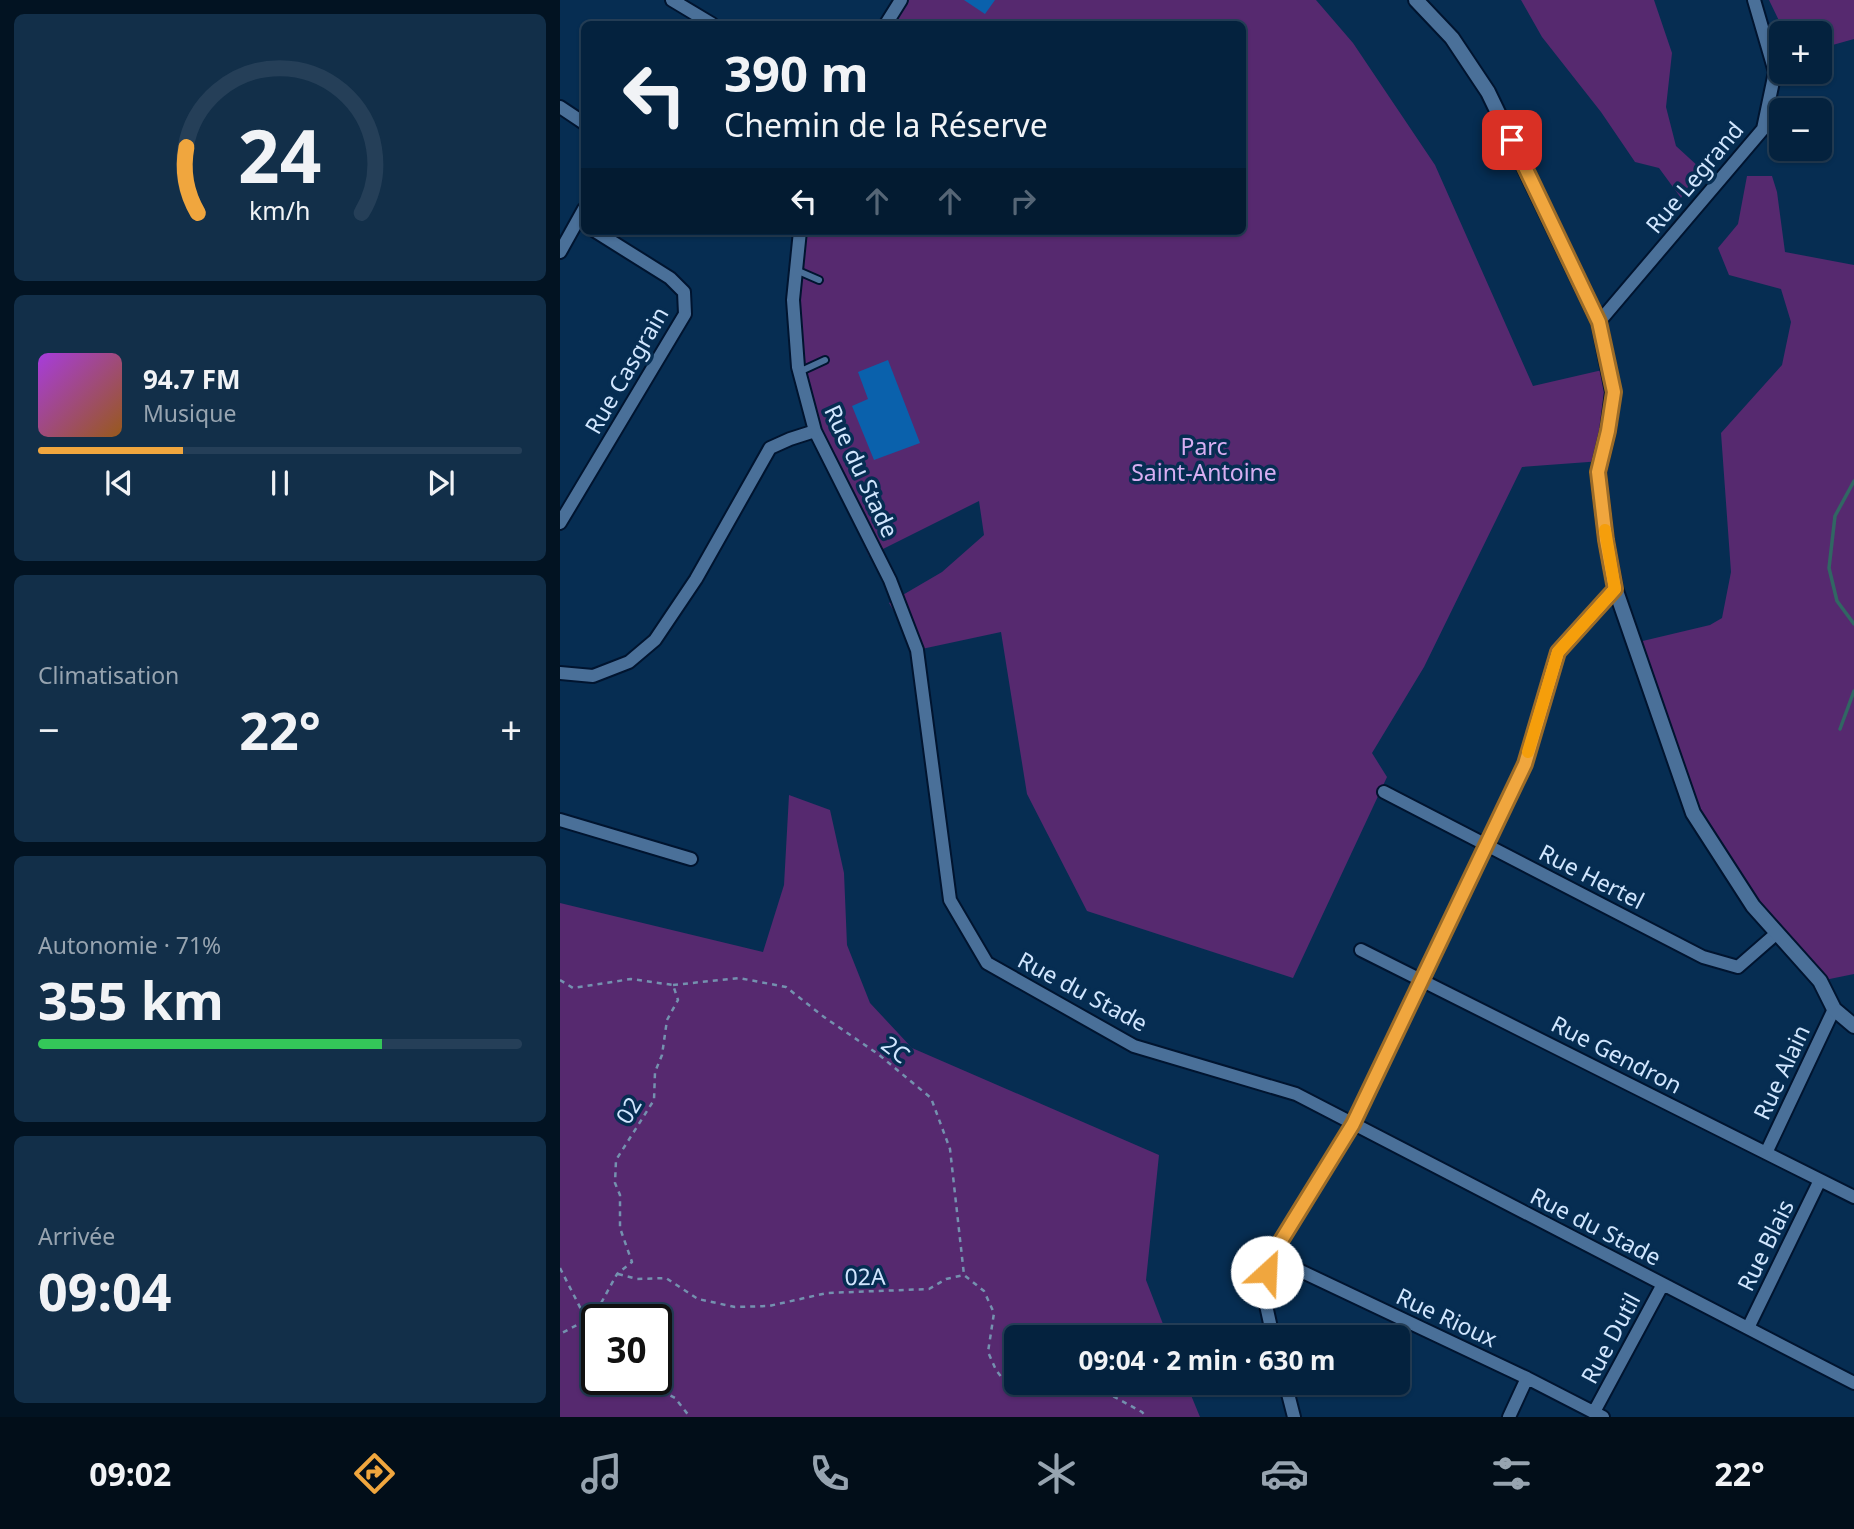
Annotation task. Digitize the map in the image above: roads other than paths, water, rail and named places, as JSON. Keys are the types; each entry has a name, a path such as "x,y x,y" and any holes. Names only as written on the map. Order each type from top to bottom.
{"street":[{"path":"672,0 707,21"},
{"path":"889,21 901,0"},
{"path":"1416,0 1452,38 1488,92 1599,322 1614,392 1598,472 1615,589 1693,813 1752,906 1820,981 1834,1009 1854,1026"},
{"name":"Rue Legrand","path":"1599,322 1763,129 1775,72 1754,0"},
{"path":"560,107 581,120"},
{"path":"560,252 581,220"},
{"name":"Rue Casgrain","path":"560,523 685,314 684,292 670,278 601,235"},
{"name":"Rue du Stade","path":"800,235 793,300 800,372 815,432 890,580 917,650 950,900 987,963 1134,1046 1296,1094 1854,1383"},
{"path":"560,673 593,676 629,662 655,640 684,598 770,448 815,432"},
{"path":"1270,1325 1262,1287 1271,1257 1353,1124 1525,764 1558,652 1615,589"},
{"name":"Rue Hertel","path":"1384,792 1703,957 1738,967 1777,933"},
{"path":"560,820 691,859"},
{"name":"Rue Gendron","path":"1361,950 1854,1197"},
{"name":"Rue Alain","path":"1766,1153 1834,1009"},
{"name":"Rue Blais","path":"1748,1328 1820,1180"},
{"name":"Rue Rioux","path":"1271,1257 1599,1415"},
{"name":"Rue Dutil","path":"1599,1415 1663,1284"},
{"path":"1509,1417 1527,1378"},
{"path":"1288,1395 1294,1417"}],"lane":[{"path":"796,270 819,280"},
{"path":"800,372 825,360"}],"waterway":[{"path":"1854,481 1835,516 1829,568 1837,601 1854,624"},
{"path":"1840,729 1854,691"}],"park label":[{"name":"Parc Saint-Antoine","path":"1204,459"}]}
